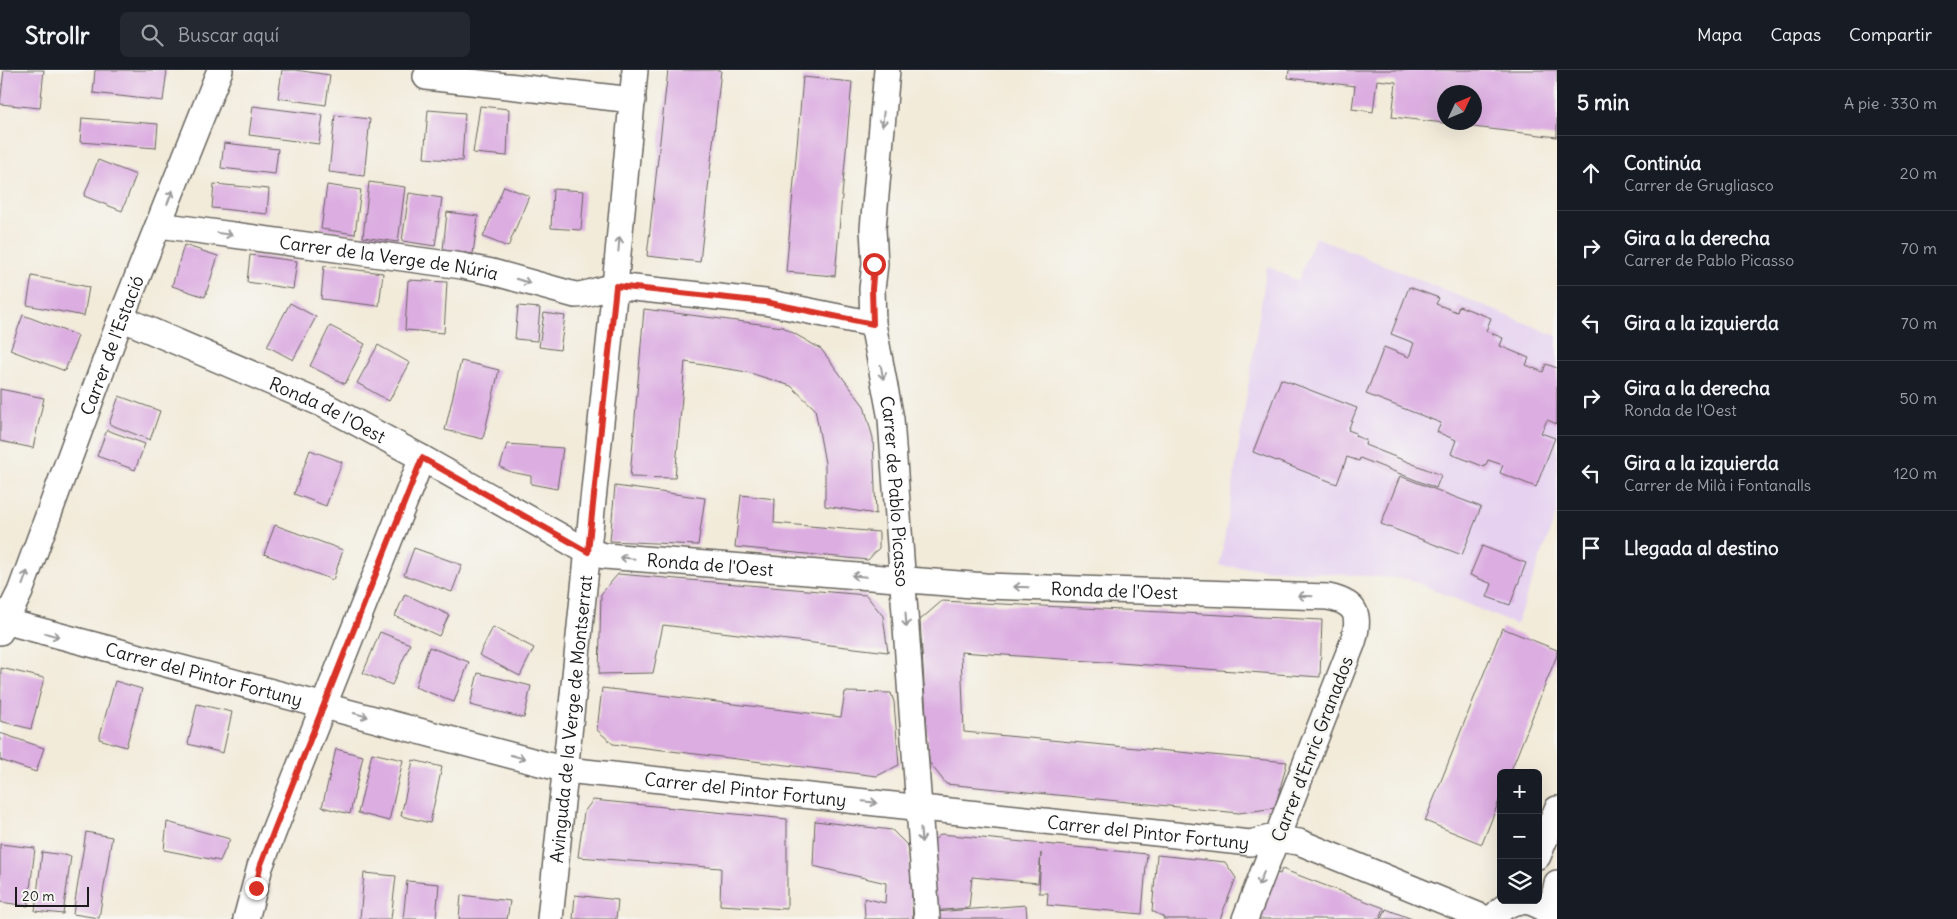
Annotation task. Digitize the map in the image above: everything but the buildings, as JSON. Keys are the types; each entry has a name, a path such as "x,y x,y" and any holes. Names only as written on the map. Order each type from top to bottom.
{"street":[{"name":"Carrer de l'Estació","path":"2,625 20,592 122,318 220,70"},
{"name":"Avinguda de la Verge de Montserrat","path":"550,919 616,286 636,70"},
{"name":"Carrer de Pablo Picasso","path":"887,70 873,229 873,324 891,419 927,919"},
{"path":"426,77 633,100"},
{"name":"Carrer de la Verge de Núria","path":"159,226 462,266 492,272 575,295 583,295 604,287 616,286"},
{"path":"616,286 765,302 873,324"},
{"name":"Ronda de l'Oest","path":"122,318 322,404 588,552 605,556 985,586 1328,597 1344,600 1351,607"},
{"path":"246,919 260,867 422,458"},
{"name":"Carrer d'Enric Granados","path":"1245,919 1353,642 1358,627 1357,616 1351,607"},
{"name":"Carrer del Pintor Fortuny","path":"2,625 325,705 566,770 1250,843 1270,838 1299,842 1487,919"},
{"path":"1542,846 1557,809"},
{"path":"1553,919 1552,907 1557,882"},
{"path":"1493,919 1499,911 1510,904"},
{"path":"1537,904 1545,909 1553,919"}],"shaded area":[{"path":"1315,237 1557,336 1557,512 1516,625 1409,579 1220,566 1267,266 1298,281"}],"route":[{"path":"256,888 260,867 275,828 422,458 588,552 616,286 765,302 873,324 872,289 874,264"}]}
